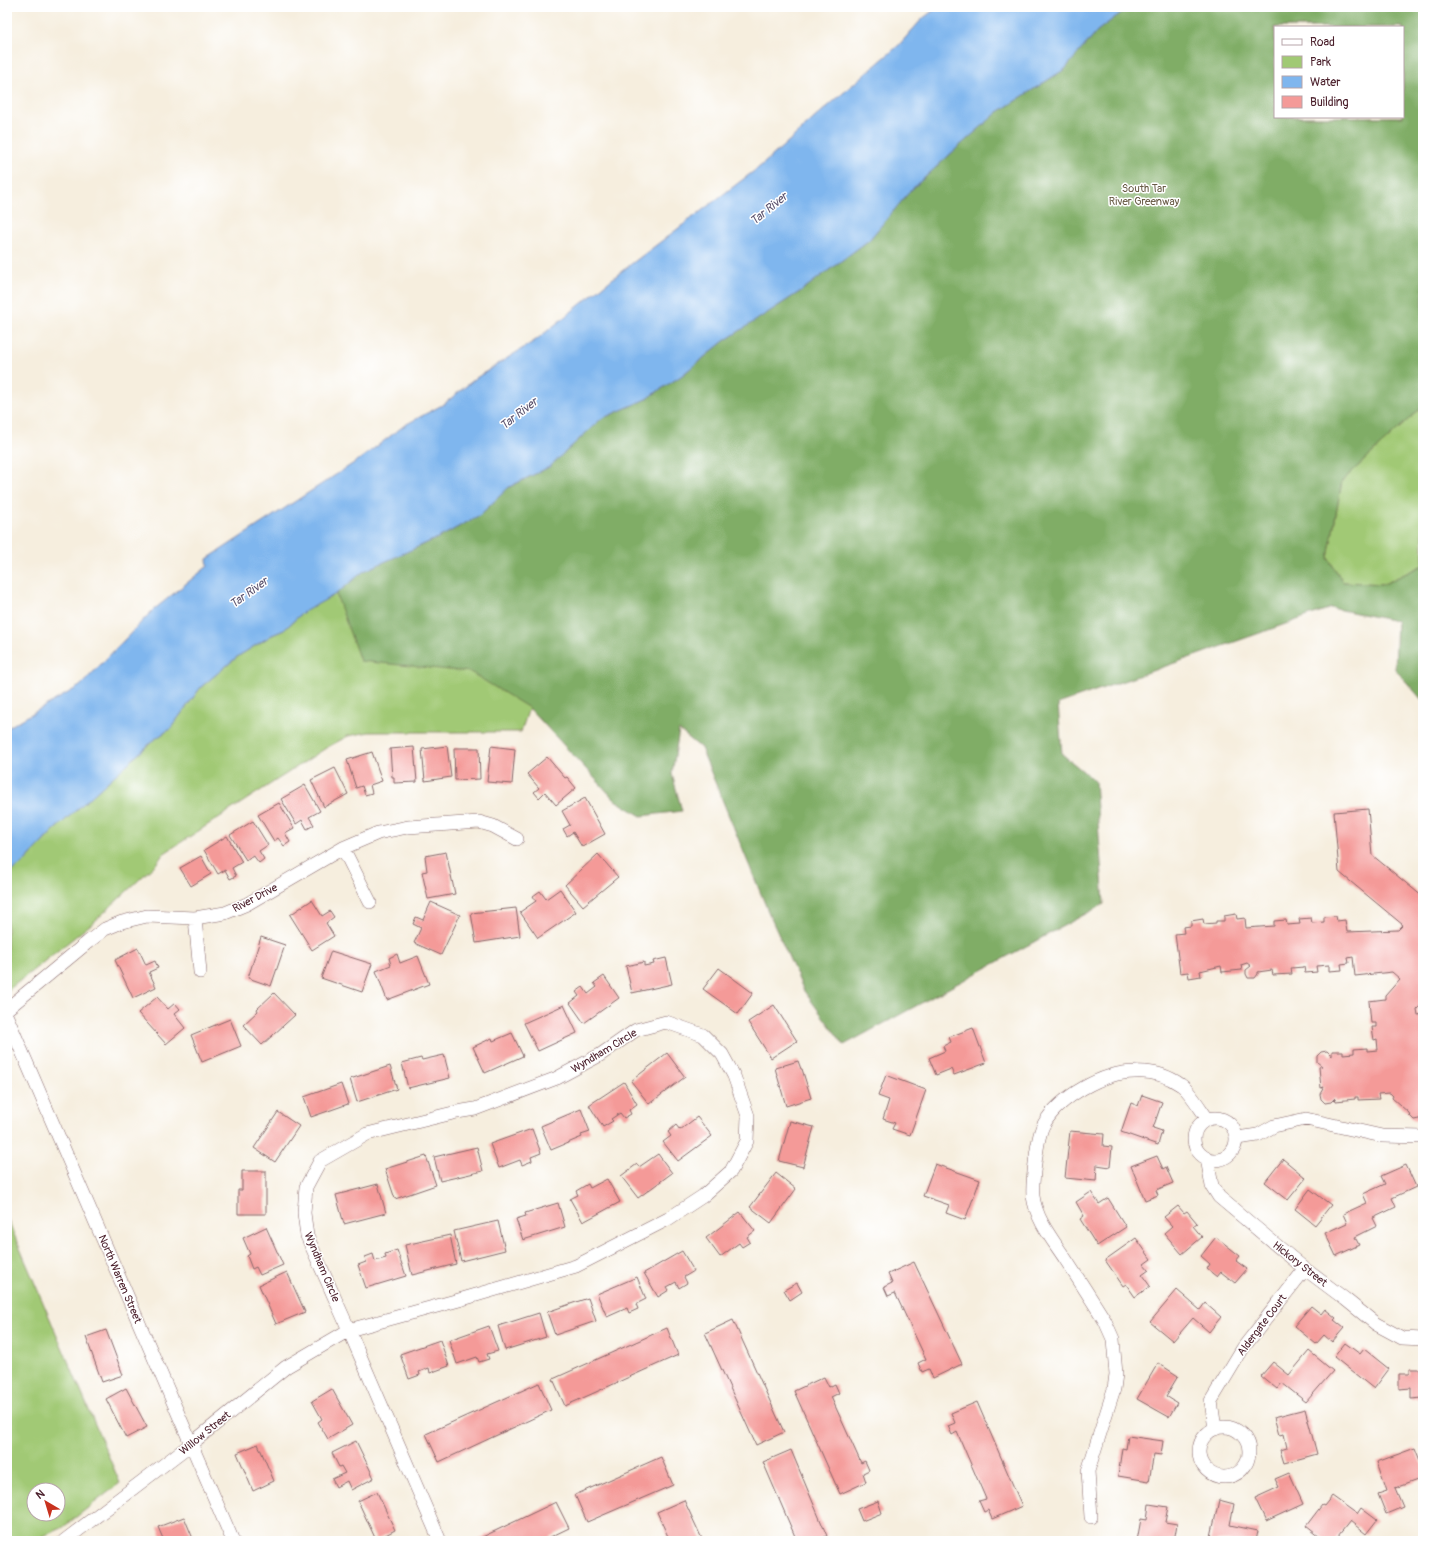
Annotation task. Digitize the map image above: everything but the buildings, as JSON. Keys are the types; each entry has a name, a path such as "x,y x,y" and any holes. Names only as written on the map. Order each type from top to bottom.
{"street":[{"name":"River Drive","path":"7,1009 105,929 122,922 147,916 195,918 225,913 246,904 343,848 378,833 408,827 479,822 493,826 518,839"},
{"path":"343,848 370,902"},
{"path":"195,918 200,972"},
{"name":"North Warren Street","path":"7,1017 234,1541"},
{"name":"Wyndham Circle","path":"349,1330 576,1266 668,1219 703,1196 731,1171 747,1141 748,1116 734,1076 722,1054 703,1035 666,1022 636,1030 600,1055 557,1078 475,1109 367,1134 320,1161 306,1187 304,1213 307,1236 440,1541"},
{"path":"1091,1517 1088,1471 1114,1389 1116,1374 1113,1339 1106,1321 1038,1216 1033,1195 1038,1142 1043,1126 1052,1112 1068,1099 1084,1088 1098,1081 1117,1075 1135,1072 1160,1074 1182,1085 1207,1118"},
{"path":"1217,1117 1226,1120 1234,1128 1237,1138 1235,1148 1228,1156 1214,1161 1200,1156 1193,1143 1195,1128 1207,1118 1217,1117"},
{"path":"1237,1138 1258,1135 1274,1126 1306,1119 1382,1136 1423,1137"},
{"name":"Hickory Street","path":"1207,1158 1212,1186 1219,1197 1305,1269 1345,1298 1376,1324 1402,1338 1423,1339"},
{"name":"Aldergate Court","path":"1214,1429 1211,1401 1242,1348 1305,1269"},
{"name":"Willow Street","path":"64,1541 191,1444 286,1367 349,1330"}],"green space":[{"name":"South Tar River Greenway","path":"1129,7 1423,7 1423,213 529,708 521,732 369,732 348,736 326,748 163,854 157,863 95,921 7,991 7,873 22,864 53,831 155,739 170,729 201,687 237,657 272,635 284,630 302,613"},
{"path":"1129,7 1423,7 1423,406 1342,481 1328,558 1343,582 1384,584 1423,565 1423,701 1395,669 1397,621 1331,608 1058,704 1062,754 1095,781 1104,904 844,1045 804,991 770,916 701,748 679,730 672,774 682,811 641,816 615,800 529,708 470,672 360,661 336,594 363,571 440,537 480,515 509,487 549,467 601,419 646,399 681,376 724,341 801,291 869,240 911,190 998,112 1065,69 1097,31"},
{"path":"1423,406 1423,565 1384,584 1343,582 1328,558 1342,481"},
{"path":"7,1218 120,1483 62,1528 32,1541 7,1541"}],"water":[{"name":"Tar River","path":"938,7 1129,7 1097,31 1065,69 998,112 911,190 869,240 801,291 724,341 681,376 646,399 601,419 549,467 509,487 480,515 440,537 364,571 336,594 302,613 284,630 272,635 237,657 201,687 170,729 155,739 53,831 22,864 7,874 7,728 80,686 152,611 208,566 207,559 360,459 405,425 444,404 476,378 536,340 622,271 762,165 899,45 922,19"}]}
